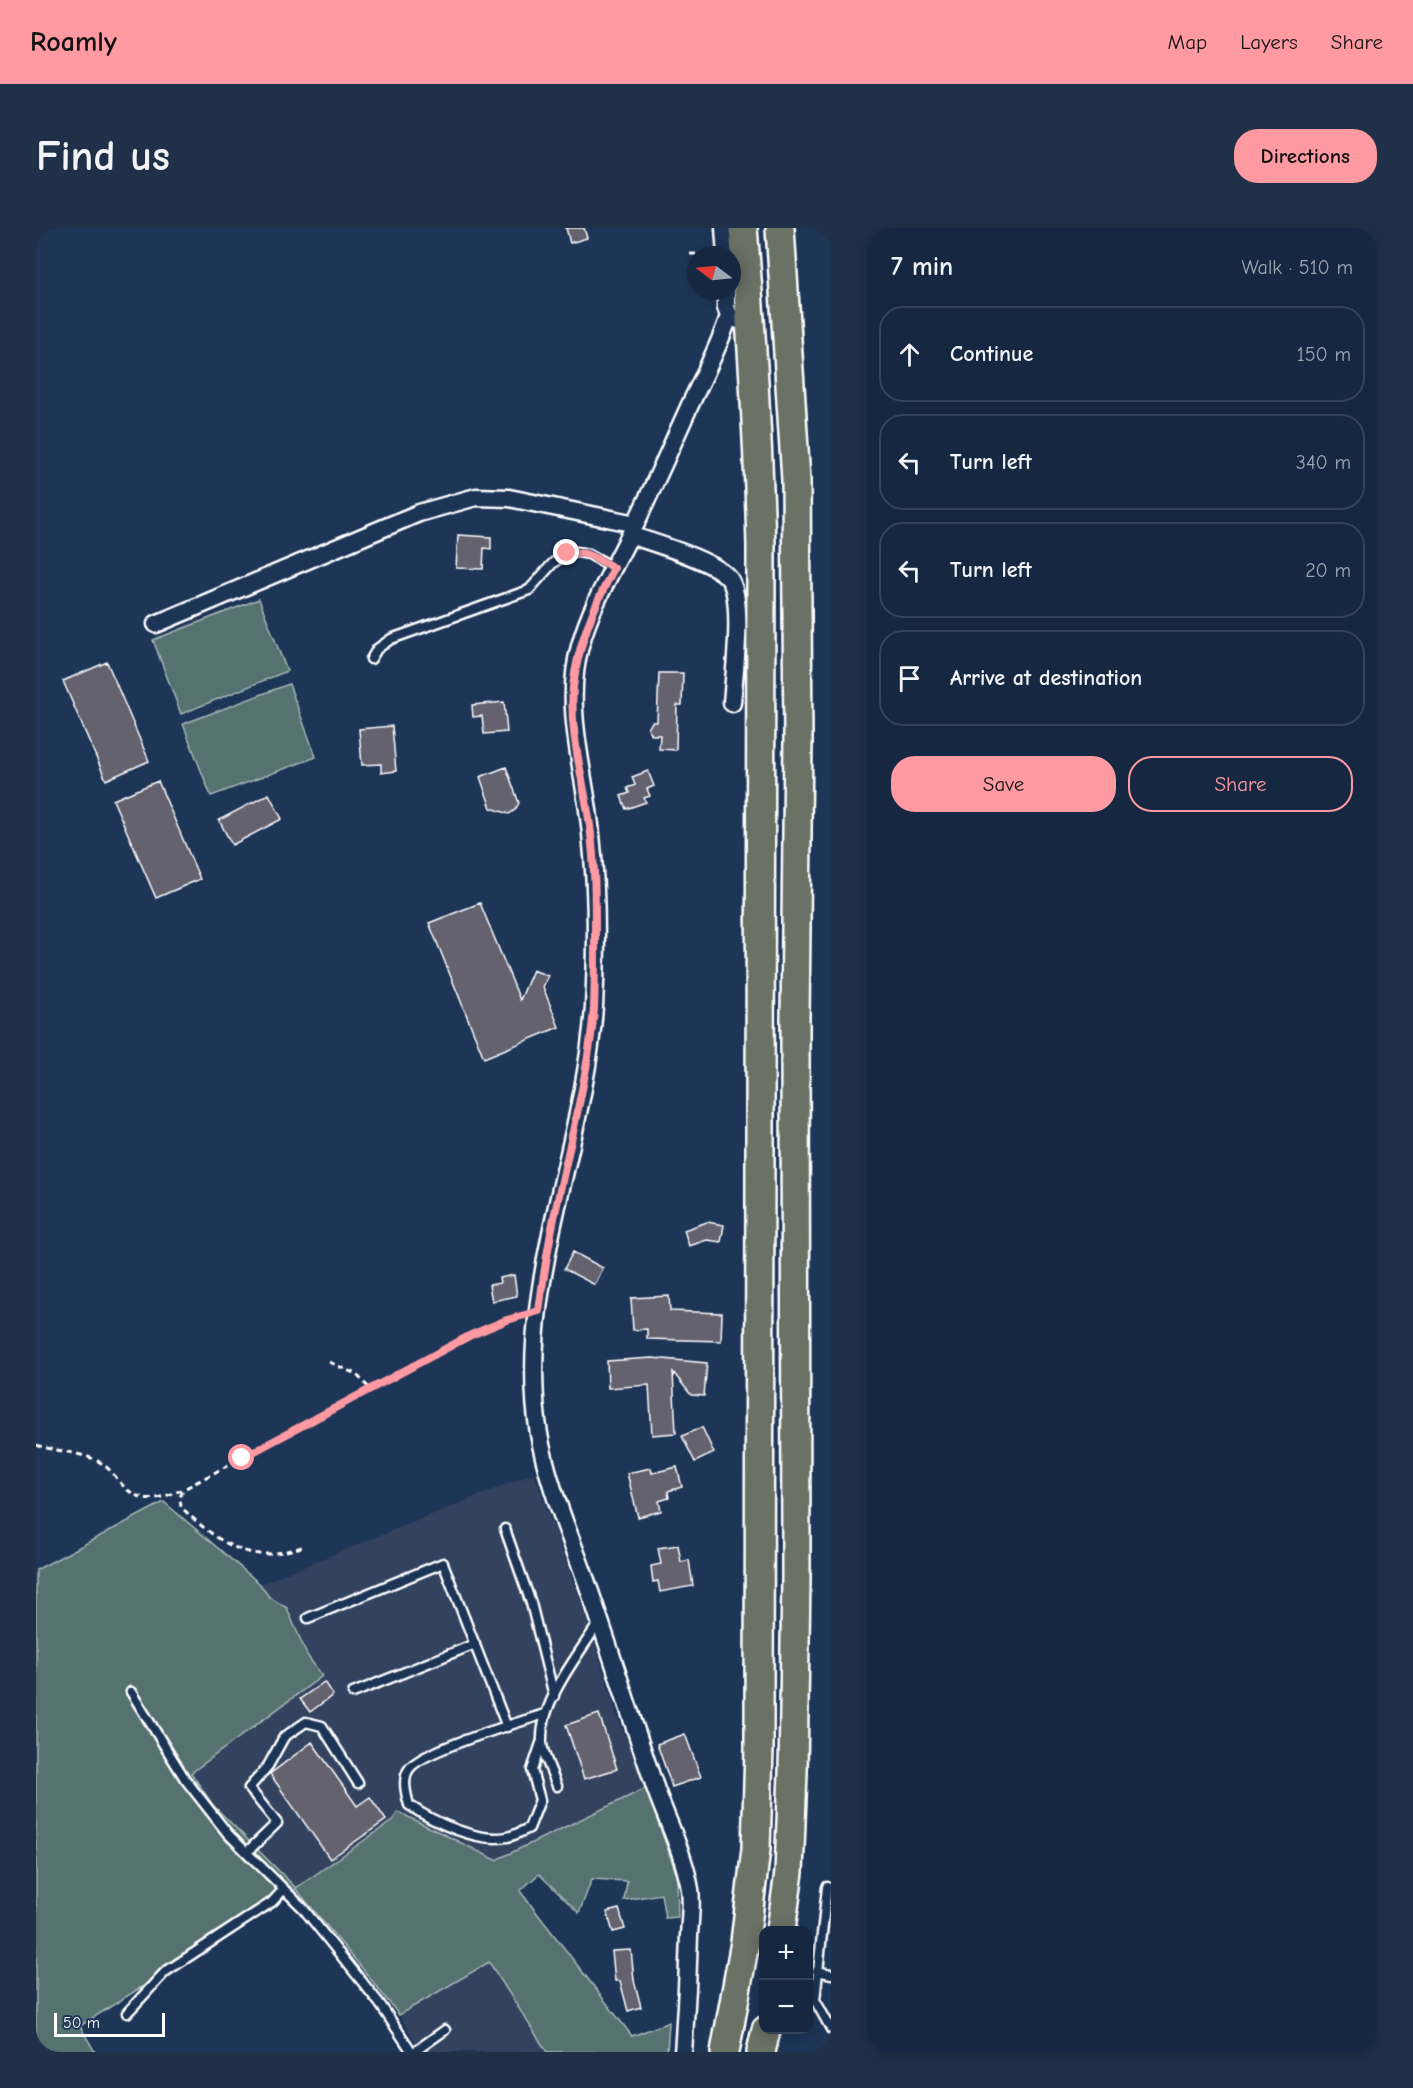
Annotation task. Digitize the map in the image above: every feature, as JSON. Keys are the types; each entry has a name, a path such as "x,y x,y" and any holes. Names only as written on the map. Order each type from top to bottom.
{"highway":[{"path":"725,2052 745,1942 756,1849 759,1749 761,545 758,426 752,360 740,318 743,228"},
{"path":"780,228 796,480 798,738 795,1019 795,1612 789,1872 782,1926"},
{"path":"760,2052 765,2034"}],"street":[{"path":"724,228 725,246"},
{"path":"683,2052 691,1892 676,1841 656,1790 601,1621 553,1486 539,1432 534,1374 544,1270 585,1079 594,1009 596,897 594,864 575,730 573,689 579,647 592,611 740,318 726,307 726,300"},
{"path":"156,624 419,513 476,497 509,498 633,529 716,568 730,580 735,594 737,614 732,703"}],"lane":[{"path":"372,659 377,649 390,639 528,590 567,553 589,554 614,568"},
{"path":"505,1529 531,1604 554,1696"},
{"path":"308,1618 443,1563 507,1726"},
{"path":"545,1714 458,1742 424,1758 409,1769 405,1787 409,1805 426,1817 484,1838 508,1837 529,1828 540,1800 532,1770 541,1743 545,1714 570,1667 601,1621"},
{"path":"353,1693 475,1644"},
{"path":"131,1692 185,1779 228,1834 302,1908 380,2004 413,2052 445,2030"},
{"path":"247,1852 277,1823 249,1788 268,1766 284,1737 306,1722 322,1726 358,1783"},
{"path":"541,1743 557,1786"},
{"path":"827,1887 815,2000 831,2030"},
{"path":"127,2013 165,1972 272,1902 284,1889"},
{"path":"817,1971 831,1974"}],"path":[{"path":"36,1445 96,1460 110,1469 132,1494 145,1499 162,1498 184,1489 296,1430 369,1388 471,1335 507,1320 539,1311"},
{"path":"329,1362 356,1374 369,1388"},
{"path":"184,1489 180,1497 181,1507 202,1526 236,1548 251,1554 271,1554 306,1546"}],"shaded area":[{"path":"534,1473 586,1615 618,1717 646,1788 496,1860 398,1812 392,1821 296,1889 213,1805 191,1773 322,1676 307,1655 288,1608 269,1597 260,1584"},
{"path":"489,1962 547,2052 422,2052 399,2015"}],"green space":[{"path":"259,599 287,671 181,714 153,640"},
{"path":"289,684 316,757 211,796 183,724"},
{"path":"164,1502 260,1584 269,1597 287,1608 307,1655 322,1676 191,1773 213,1805 296,1888 392,1821 398,1812 496,1860 646,1788 677,1876 678,1917 665,1918 661,1894 624,1900 627,1881 592,1879 579,1913 539,1874 520,1891 632,2036 669,2022 667,2052 547,2052 489,1962 399,2015 296,1889 80,2026 95,2052 36,2052 36,1570"}],"building":[{"path":"566,228 584,228 587,238 570,243"},
{"path":"458,535 491,537 491,549 484,548 483,569 456,568"},
{"path":"107,662 149,761 106,780 63,681"},
{"path":"659,673 683,673 682,705 677,705 676,750 659,749 660,735 652,735 648,729 652,722 657,722"},
{"path":"504,702 507,732 484,734 482,716 473,717 472,705"},
{"path":"392,726 396,771 381,773 381,764 362,765 359,729"},
{"path":"506,767 519,803 509,814 491,808 480,777"},
{"path":"648,771 654,786 647,789 650,796 644,798 646,802 626,809 621,796 629,793 627,788 635,785 632,777"},
{"path":"158,781 200,879 156,898 113,800"},
{"path":"269,794 282,819 232,845 219,820"},
{"path":"480,903 520,1000 533,970 548,976 543,987 559,1027 484,1058 429,923"},
{"path":"707,1222 724,1225 721,1242 707,1240 689,1246 684,1230"},
{"path":"573,1252 603,1268 595,1285 564,1269"},
{"path":"514,1275 517,1296 492,1301 489,1285 500,1283 499,1278"},
{"path":"669,1296 670,1311 722,1313 721,1341 647,1339 647,1329 633,1330 631,1298"},
{"path":"652,1358 707,1363 704,1396 691,1395 673,1372 676,1433 652,1435 649,1385 608,1388 607,1361"},
{"path":"702,1427 714,1453 695,1462 682,1436"},
{"path":"677,1467 682,1487 668,1491 669,1498 659,1501 661,1511 638,1517 627,1473 651,1468 652,1473"},
{"path":"678,1545 681,1562 689,1560 693,1586 660,1592 658,1581 653,1582 651,1566 661,1564 658,1548"},
{"path":"324,1682 333,1695 310,1712 300,1699"},
{"path":"599,1714 617,1769 584,1779 566,1725"},
{"path":"685,1734 701,1777 672,1787 657,1744"},
{"path":"312,1742 357,1806 370,1797 386,1820 330,1859 270,1774"},
{"path":"619,1909 625,1929 613,1932 607,1912"},
{"path":"631,1950 634,1980 641,2007 628,2011 620,1981 615,1981 612,1951"}],"route":[{"path":"242,1458 471,1335 507,1320 539,1311 544,1270 558,1198 585,1079 594,1009 596,897 594,864 575,730 573,689 579,647 592,611 614,568 589,554 567,553"}]}
